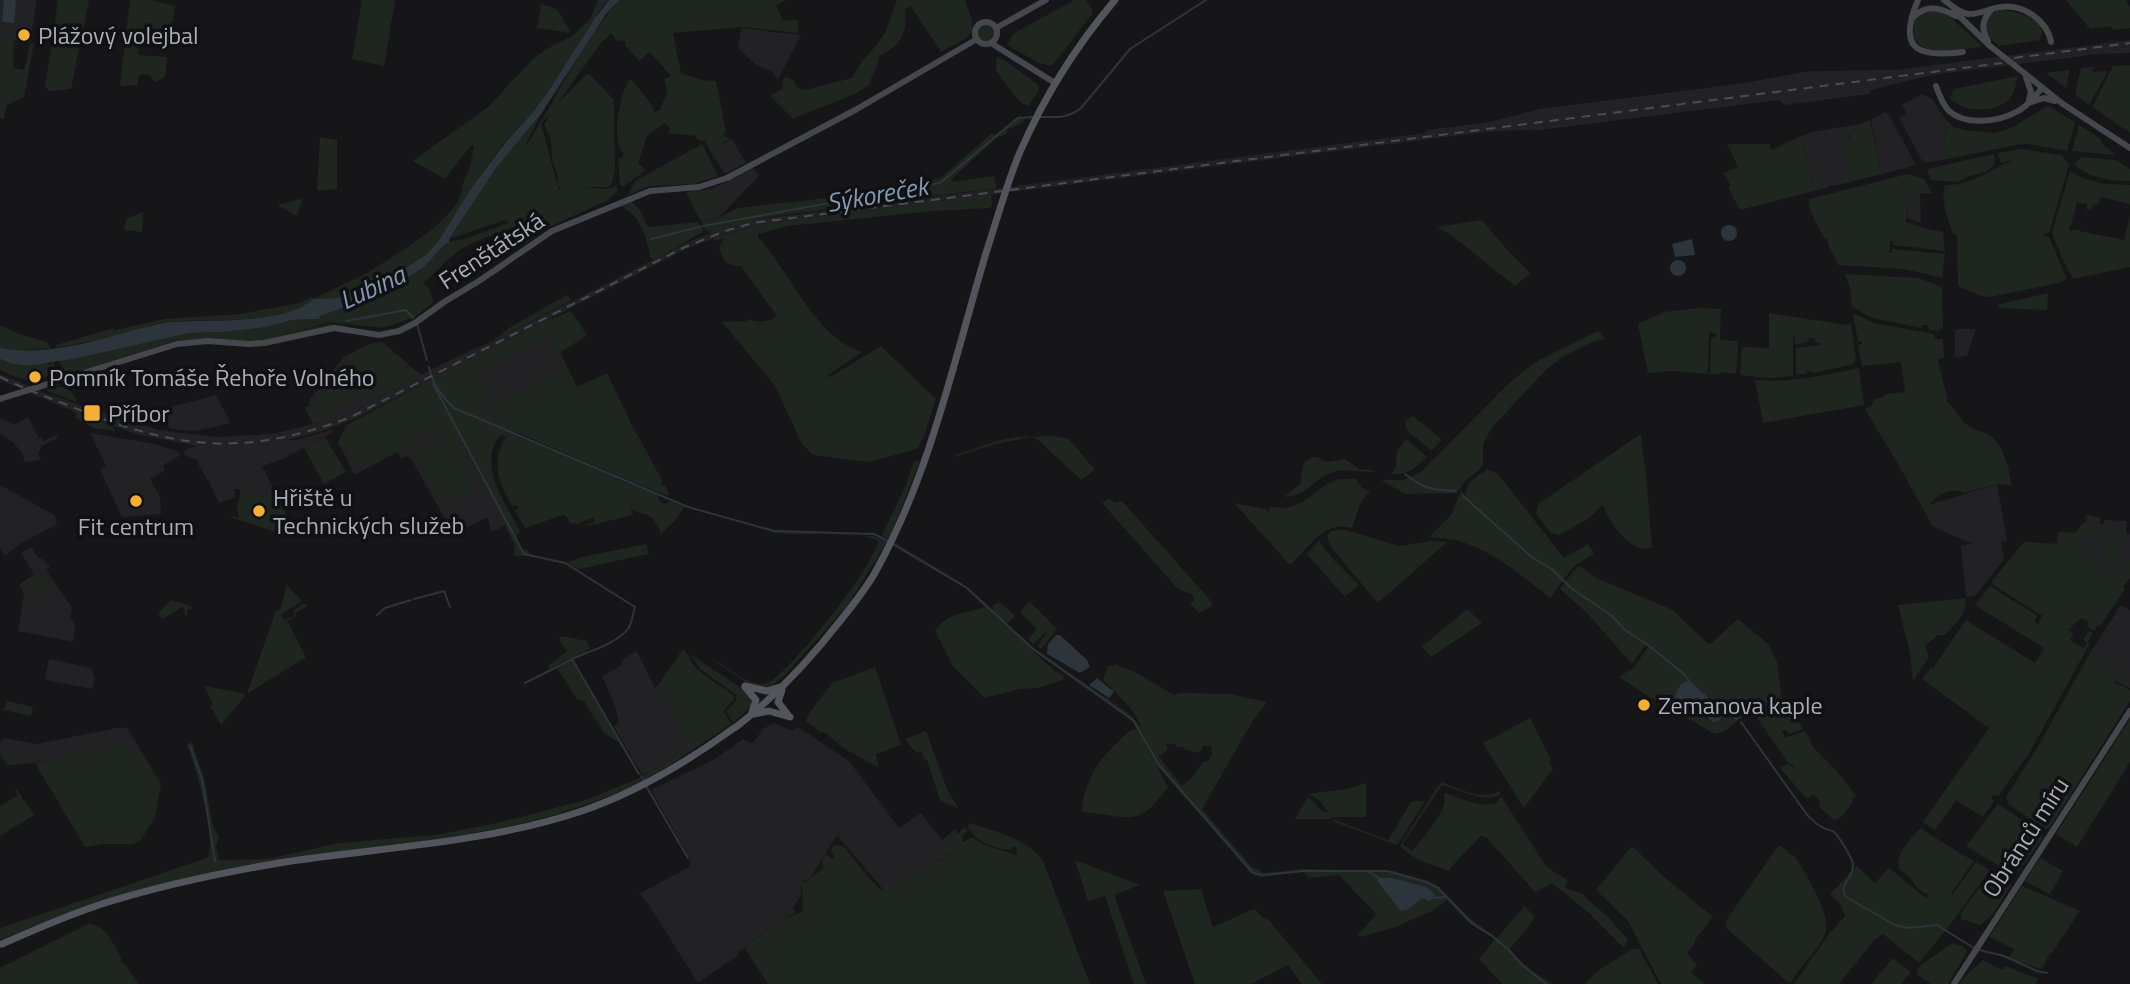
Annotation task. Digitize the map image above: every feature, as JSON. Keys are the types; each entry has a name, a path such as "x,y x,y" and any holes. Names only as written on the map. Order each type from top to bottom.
{"main road":[{"path":"996,28 1046,0"},
{"path":"2,944 104,903 189,881 285,862 474,837 560,817 604,802 653,780 750,715 784,686 814,653 852,606 888,549 930,444 1000,209 1019,155 1055,83 1115,0"},
{"path":"1918,0 1909,29 1915,46 1922,51 1940,55 1963,52"},
{"path":"1944,0 1967,14 2014,7 2028,12 2046,28 2050,42"},
{"path":"1944,0 1990,46 2025,75 2063,104 2130,148"},
{"path":"1911,19 1921,11 1935,8 1943,9 1963,20"},
{"path":"1990,46 1983,25 1984,18 1993,9"},
{"path":"996,28 989,23 981,24 975,30 976,38 983,44 991,43 1055,83"},
{"path":"991,43 996,36 996,28"},
{"name":"Frenštátská","path":"0,399 177,344 208,341 264,343 334,328 383,335 416,322 545,235 654,190 699,187 727,178 857,109 976,38"},
{"path":"2025,75 2031,92 2027,104"},
{"path":"1936,86 1947,109 1957,116 1979,121 2018,111 2042,88"},
{"path":"2027,104 2044,98 2063,104"},
{"path":"750,715 756,700 745,686 768,691 784,686"},
{"path":"750,715 769,711 790,717 778,702 784,686"},
{"name":"Obránců míru","path":"1954,984 2130,711"}],"shaded area":[{"path":"0,0 37,0 30,43 0,38"},
{"path":"58,0 89,0 71,89 49,91 45,87"},
{"path":"130,0 151,0 175,6 175,9 171,32 140,31 138,55 167,57 165,77 156,82 149,75 143,74 138,77 138,85 120,86"},
{"path":"362,0 395,0 384,66 352,59"},
{"path":"598,0 609,0 549,90 504,143 426,255 392,277 337,298 313,299 369,272 433,229 449,213 463,190 461,188 470,167 474,146 471,145 445,179 413,161 489,106 531,61 545,50 572,36 590,19"},
{"path":"620,0 787,0 776,5 783,21 797,19 799,33 743,27 673,33 681,73 702,80 716,81 726,131 723,135 730,139 710,151 705,140 669,133 669,127 665,123 647,136 638,164 646,170 623,187 620,185 618,158 622,158 624,154 620,148 617,129 622,97 628,81 632,80 652,105 654,112 660,110 667,93 664,79 671,76 650,52 639,61 624,44 624,40 617,41 611,33 557,104 587,74 614,100 615,169 612,184 608,187 582,187 606,189 616,186 618,190 610,199 547,228 526,243 517,226 463,248 423,283 428,287 434,302 415,317 383,328 330,322 283,335 328,324 348,326 252,342 208,338 175,341 69,375 64,373 59,360 189,333 222,332 267,327 292,320 319,319 319,316 353,305 417,272 449,242 509,223 505,220 449,239 496,168 541,114 523,150 580,53","holes":["550,114 544,125 551,139 552,159 561,189 559,190 541,124"]},
{"path":"897,0 965,0 972,20 972,32 941,52 910,5 905,10 904,32 901,38 879,56 870,84 861,90 793,119 770,96 783,88 782,81 786,77 793,80 798,88 805,90 852,78 885,33"},
{"path":"1074,0 1086,0 1092,14 1052,66 1039,63 1007,45 1013,34"},
{"path":"2066,0 2125,0 2130,7 2130,28 2113,30 2111,26 2090,29"},
{"path":"541,4 557,9 571,33 537,28"},
{"path":"1935,10 1949,16 1982,46 1944,52 1927,49 1919,44 1913,37 1914,20 1924,12"},
{"path":"2000,10 2022,14 2037,22 2042,33 2039,40 1999,46 1989,37 1985,28 1991,14"},
{"path":"986,25 994,33 986,41 978,33"},
{"path":"741,28 801,35 778,79 772,72 756,65 738,48"},
{"path":"0,38 14,40 13,68 24,70 30,43 34,43 24,97 7,105 4,119 0,118"},
{"path":"2130,40 2130,53 2098,54 1932,75 1870,90 1870,94 1785,105 1779,100 1540,130 1462,135 783,221 726,234 688,248 544,322 583,398 506,437 501,435 495,442 434,389 506,525 492,532 487,517 454,535 412,460 406,456 402,459 397,452 355,475 338,443 347,425 427,382 352,420 287,440 297,440 331,430 332,433 283,459 262,466 276,494 274,499 280,503 294,527 297,538 239,520 244,490 234,489 236,497 219,503 198,460 184,455 185,450 196,446 136,434 77,413 0,380 0,374 50,395 159,430 217,437 272,434 317,423 308,407 310,399 344,357 358,369 375,398 686,243 753,220 1425,133 1427,130 1490,122 1539,109 1744,83 1810,71 1896,70"},
{"path":"997,57 1038,85 1039,91 1028,106 1015,96 996,70"},
{"path":"2130,65 2130,133 2092,107 2113,66"},
{"path":"2095,67 2093,72 2108,71 2089,105 2069,90 2075,94 2081,68"},
{"path":"2070,70 2066,88 2049,75 2046,73"},
{"path":"2018,76 2012,95 2006,102 1990,109 1963,107 1950,98 1954,89"},
{"path":"1922,94 1931,97 1946,120 1943,160 1925,163 1899,118 1907,114 1902,105"},
{"path":"2048,106 2075,122 2067,151 2028,144 1943,160 1946,120 1954,127 1964,130 1995,133 2017,126"},
{"path":"1885,112 1916,165 1882,174 1871,120"},
{"path":"1020,115 1024,122 996,138 951,180 994,176 997,188 767,217 710,233 687,195 687,192 712,189 721,206 707,220 718,218 738,208 862,194 934,180 943,176 992,133 995,135"},
{"path":"1870,120 1882,174 1841,184 1840,181 1849,178 1843,145 1860,124"},
{"path":"1860,124 1846,140 1852,182 1830,185 1814,191 1801,136"},
{"path":"2079,125 2101,139 2102,144 2116,155 2072,151"},
{"path":"1801,136 1814,191 1740,210 1723,173 1738,167 1727,144 1770,144 1771,150"},
{"path":"320,137 337,140 337,189 317,191"},
{"path":"732,139 746,163 725,174 710,151"},
{"path":"702,144 718,176 694,184 649,186 628,195 635,181"},
{"path":"2022,149 2062,155 2069,165 2049,233 2044,234 2049,237 2067,279 1990,297 1982,296 1958,286 1957,235 1953,234 1945,210 1945,185 1964,183 1980,177 2011,161 2001,163 1998,153"},
{"path":"1994,154 1995,164 1986,172 1957,182 1931,180 1927,169"},
{"path":"2081,157 2115,160 2130,169 2130,181 2108,180 2086,173 2075,165"},
{"path":"753,168 759,176 718,218 705,220 721,206 712,189"},
{"path":"2070,171 2085,179 2104,184 2130,185 2130,204 2101,197 2098,205 2093,204 2091,210 2087,210 2087,204 2077,203 2069,231 2124,240 2130,215 2130,267 2073,279 2052,233"},
{"path":"1908,174 1924,179 1932,193 1907,194 1906,222 1943,232 1945,251 1893,245 1891,241 1889,252 1892,253 1892,249 1945,254 1942,278 1904,269 1838,265 1827,237 1824,238 1814,218 1809,199"},
{"path":"991,194 990,208 932,211 788,226 758,234 817,318 831,333 862,352 827,376 830,377 881,346 936,399 917,449 869,462 813,455 802,444 775,386 722,322 749,319 764,321 777,316 741,266 729,264 724,260 719,248 724,238 714,241 713,238 768,223"},
{"path":"1906,194 1920,194 1921,223 1907,218"},
{"path":"303,198 297,216 277,205 301,199"},
{"path":"631,201 640,210 648,227 698,222 704,231 654,260 650,257 645,234 638,221 621,206"},
{"path":"143,212 142,232 124,230 126,219"},
{"path":"1482,220 1530,273 1515,286 1437,227"},
{"path":"1845,274 1919,278 1942,287 1943,328 1938,331 1929,330 1927,325 1922,325 1921,328 1873,318 1852,307"},
{"path":"2048,293 2047,310 1998,308 1999,304"},
{"path":"567,295 572,300 493,341 509,328"},
{"path":"311,297 313,299 300,308 264,317 162,323 112,337 56,348 56,345 114,328 115,330 165,319 240,314 299,303"},
{"path":"1698,308 1721,309 1720,340 1738,341 1736,374 1710,374 1711,338 1716,338 1716,334 1709,331 1708,374 1674,371 1648,373 1638,324 1664,312"},
{"path":"571,311 587,335 560,353 577,387 607,373 663,482 661,485 665,486 669,493 668,496 618,476 617,479 658,495 660,502 665,504 670,501 684,507 675,521 659,535 660,531 653,519 630,507 633,515 588,526 587,524 595,522 593,517 577,524 570,523 563,515 525,528 515,511 519,508 518,505 512,506 500,481 498,455 506,437 501,434 491,458 492,470 501,496 520,531 516,537 523,550 527,549 531,556 514,556 514,543 462,442 455,447 477,488 444,507 415,454 448,436 438,428 377,463 360,463 349,453 345,442 341,448 338,443 347,425 544,322","holes":["545,336 562,369 500,402 496,396 489,397 475,371","479,403 502,412 499,420 476,409","516,432 616,476 512,434"]},
{"path":"1769,313 1847,325 1851,322 1856,360 1851,365 1796,374 1796,348 1821,343 1815,342 1815,338 1809,338 1808,342 1795,345 1793,336 1793,376 1768,378 1740,375 1742,347 1769,348"},
{"path":"1855,314 1874,323 1934,334 1935,339 1943,339 1944,358 1938,359 1948,403 1965,423 1990,436 1999,445 2012,485 1996,484 1964,493 1950,491 1940,495 1929,505 1936,526 1933,527 1865,409 1873,404 1874,399 1886,394 1905,392 1901,362 1862,366 1858,344 1862,344 1862,341 1858,341 1853,316"},
{"path":"0,325 47,342 51,349 0,348"},
{"path":"1976,329 1967,356 1955,357 1955,330"},
{"path":"1598,331 1605,339 1592,342 1564,356 1546,370 1493,426 1483,444 1483,464 1457,493 1405,494 1381,480 1403,480 1420,473 1506,386 1529,367"},
{"path":"382,342 421,375 374,399 371,394 365,398 351,372 355,369 351,361 344,357 369,344"},
{"path":"0,359 50,364 54,362 56,374 52,378 51,375 47,376 42,382 26,380 0,370"},
{"path":"1859,368 1864,405 1763,423 1755,380 1795,379"},
{"path":"349,379 360,397 313,424 304,407 315,406 325,416 315,398"},
{"path":"62,386 77,399 76,402 45,390"},
{"path":"216,395 231,423 195,431 170,429 160,410"},
{"path":"69,409 113,427 115,431 93,428 75,417 76,413"},
{"path":"1413,416 1442,440 1433,449 1406,428 1405,421"},
{"path":"0,417 14,425 28,417 43,441 57,435 58,438 42,446 38,453 41,460 24,461 23,454 13,442 0,434"},
{"path":"90,433 155,444 181,455 165,464 165,470 150,479 160,497 161,514 122,517 100,470 106,466"},
{"path":"1641,434 1652,548 1636,546 1622,536 1603,505 1586,520 1559,535 1551,533 1536,514 1538,504"},
{"path":"1053,436 1069,439 1095,470 1081,480 1032,437 996,444 955,457 996,441 1017,437"},
{"path":"325,437 346,472 324,484 304,448"},
{"path":"1406,439 1427,457 1407,472 1391,474 1396,466 1397,451"},
{"path":"1312,457 1327,462 1345,459 1359,469 1378,471 1333,472 1299,494 1284,497 1300,484 1304,462"},
{"path":"920,461 889,539 882,535 914,462"},
{"path":"1488,469 1506,484 1564,558 1588,544 1594,553 1573,567 1550,598 1486,552 1458,541 1429,537 1451,515 1461,491 1466,495 1470,483"},
{"path":"1339,479 1356,479 1362,488 1370,491 1361,502 1352,528 1332,528 1324,532 1290,565 1234,503 1265,509 1272,514 1266,506 1283,508 1296,505"},
{"path":"1997,484 2007,540 2001,542 2004,559 1975,596 1966,597 1961,546 1972,544 1936,528 1929,505"},
{"path":"0,485 54,515 57,521 55,528 52,527 20,544 5,556 0,548"},
{"name":"Hřiště u Technických služeb","path":"241,489 244,494 273,499 276,494 285,512 283,514 292,537 226,516 239,518 237,506"},
{"path":"1109,499 1115,503 1122,501 1211,601 1212,606 1199,613 1190,603 1194,600 1192,594 1178,589 1102,503"},
{"path":"2086,515 2091,515 2087,517 2088,524 2100,525 2099,535 2084,536 2083,554 2086,554 2086,557 2098,557 2097,568 2101,569 2101,573 2123,574 2124,566 2127,566 2130,560 2130,578 2123,587 2125,589 2094,631 2087,627 2089,622 2081,618 2068,630 2074,634 2070,640 2083,648 2087,643 2083,640 2088,632 2085,630 2093,633 2088,641 2089,645 2030,752 1998,796 1993,795 1991,798 1994,801 1983,817 1956,800 1935,830 1923,822 1989,728 1922,679 1931,667 1933,668 1966,620 2035,663 2044,648 1975,605 1990,586 2038,616 2034,621 2038,624 2043,616 1993,585 1992,581 2024,542 2057,544 2058,532 2075,533 2086,523"},
{"path":"2088,516 2100,517 2100,524 2104,524 2104,520 2127,521 2126,533 2130,534 2130,578 2123,587 2024,542 2057,544 2058,532 2075,533 2083,523 2088,523"},
{"path":"1342,529 1399,546 1432,541 1447,542 1378,603 1330,546 1327,535"},
{"path":"766,531 834,534 794,534"},
{"path":"2103,531 2123,533 2124,563 2101,561"},
{"path":"855,535 873,536 887,542 847,606 785,675 769,688 748,684 711,658 743,678 757,683 764,684 784,670 852,589 879,541"},
{"path":"1319,541 1359,585 1345,597 1307,554"},
{"path":"895,543 959,581 993,610 993,605 1000,602 1015,616 1007,624 1032,647 1128,713 1141,727 1130,708 1103,680 1108,666 1115,664 1133,671 1174,695 1229,694 1267,702 1252,722 1202,809 1251,866 1264,873 1303,869 1393,871 1439,887 1469,918 1497,938 1525,906 1535,918 1509,950 1531,970 1553,984 1502,984 1479,959 1495,939 1468,922 1447,900 1428,914 1360,937 1358,935 1376,914 1339,875 1309,878 1303,872 1261,877 1252,874 1157,766 1132,721 1032,650 1064,676 1063,680 1038,688 1020,689 984,698 953,666 935,631 952,616 985,607 967,589 893,546","holes":["1166,744 1200,753 1203,746 1211,746 1212,754 1208,761 1203,762 1191,779 1182,786 1159,757 1168,749"]},
{"path":"646,544 649,554 579,569 566,563 582,557"},
{"path":"31,547 39,559 50,567 46,570 72,608 70,619 75,625 73,642 18,631 24,593 19,585 34,574 21,553"},
{"path":"1580,566 1598,579 1673,610 1709,645 1738,619 1768,644 1777,662 1782,701 1748,712 1725,731 1715,734 1619,677 1634,667 1648,647 1645,646 1632,664 1587,613 1560,589"},
{"path":"33,577 47,579 42,602 28,599"},
{"path":"287,585 302,601 282,614 284,620 294,616 293,611 304,603 307,606 295,613 296,616 287,621 306,657 247,694 276,610 280,610"},
{"path":"1965,598 1965,608 1957,622 1945,635 1938,635 1925,646 1929,657 1913,681 1910,653 1898,605"},
{"path":"171,600 191,606 186,618 183,607 162,619 158,613"},
{"path":"1029,601 1057,629 1041,649 1037,646 1047,633 1033,644 1028,639 1037,629 1020,612"},
{"path":"2121,605 2130,610 2130,688 2109,678 2114,668 2090,653"},
{"path":"1467,609 1482,623 1431,657 1422,647"},
{"path":"561,636 587,641 590,649 550,669 548,666 567,651 559,640"},
{"path":"683,649 696,668 735,697 724,711 731,724 644,780 643,776 670,761 688,742 660,682"},
{"path":"637,651 655,688 660,682 689,742 670,761 643,776 614,727 619,722 602,676 617,668 623,659"},
{"path":"2090,653 2115,668 2111,675 2130,685 2130,688 2115,680 2114,682 2130,690 2130,701 2050,827 2046,829 2008,804 2006,797 2036,750"},
{"path":"690,654 737,685 752,699 751,706 733,723 726,711 736,701 736,695 700,669"},
{"path":"49,659 91,668 95,678 92,689 45,680"},
{"path":"572,661 621,744 604,733 584,701 577,699 557,668"},
{"path":"875,667 901,745 876,754 879,768 843,748 806,721 832,683"},
{"path":"204,686 244,693 245,696 221,725 210,706 213,704"},
{"path":"7,701 33,707 31,716 4,710"},
{"path":"1779,704 1790,707 1803,729 1789,734 1782,730 1785,738 1805,731 1814,748 1857,797 1852,798 1847,810 1837,819 1834,820 1819,807 1820,802 1813,794 1807,799 1780,768 1787,764 1795,768 1790,765 1754,714"},
{"path":"1530,718 1553,769 1524,808 1483,743"},
{"path":"2130,719 2130,762 2077,847 2056,834"},
{"path":"774,723 792,731 798,727 849,761 899,828 921,813 942,840 956,828 962,848 881,891 882,888 837,835 811,877 804,881 802,893 793,909 796,913 778,922 737,956 698,983 647,902 641,895 637,895 691,866 689,857 651,790 715,759 743,739 753,743 763,729"},
{"path":"122,727 128,729 141,751 131,756 122,742 54,761 7,765 0,754 0,741 4,738 36,744"},
{"path":"1133,729 1138,731 1168,787 1148,810 1139,815 1121,817 1083,812 1085,793 1098,765"},
{"path":"926,731 947,789 959,809 940,800 927,760 921,751 917,753 905,739"},
{"path":"122,742 131,755 141,751 161,784 155,818 140,841 133,844 85,847 35,763 54,761"},
{"path":"192,742 204,778 213,826 219,837 216,846 219,860 267,859 339,843 435,835 497,823 585,800 640,778 642,781 597,801 505,827 265,862 163,884 97,904 0,940 0,928 207,858 210,849 208,820 187,745"},
{"path":"1,753 35,763 9,765"},
{"path":"1442,782 1471,793 1485,795 1500,791 1500,795 1477,797 1442,785 1403,844 1412,851 1439,816 1446,793 1484,804 1497,803 1501,796 1543,865 1567,880 1565,888 1581,893 1609,918 1628,940 1624,948 1590,914 1552,883 1534,891 1486,837 1481,836 1449,871 1405,851 1400,846"},
{"path":"1366,783 1365,817 1295,819 1308,797 1322,811 1329,813 1318,800 1309,795"},
{"path":"17,790 34,815 0,836 0,806 18,795 15,791"},
{"path":"1412,801 1425,801 1397,845 1334,822 1333,819 1388,840"},
{"path":"1998,804 2042,833 2042,838 2019,871 2011,866 2007,871 1966,846"},
{"path":"970,823 1019,841 1043,861 1090,984 768,984 745,948 778,922 803,911 802,884 824,868 822,862 825,854 832,859 834,857 831,850 834,845 843,846 881,890 952,854 958,846 955,843 949,848 946,845 965,827 967,831 961,837 964,842 972,837 985,845 1016,855 1017,848 998,848 980,840 967,826"},
{"path":"1920,828 1958,852 1958,855 1960,853 1974,861 1952,895 1976,862 1990,870 1953,921 1919,963 1883,934 1875,939 1839,984 1794,984 1845,916 1840,904 1830,894 1858,865 1875,883 1889,868 1926,898 1929,894 1919,889 1899,869 1898,864 1904,847"},
{"path":"1779,845 1796,858 1822,906 1826,926 1822,941 1790,984 1727,929 1725,922"},
{"path":"1632,846 1664,877 1713,917 1687,953 1697,965 1691,973 1705,984 1661,984 1628,921 1596,890"},
{"path":"2040,858 2063,871 2050,894 2025,881"},
{"path":"1075,860 1140,885 1114,895 1146,984 1134,984 1105,896 1088,901"},
{"path":"1994,872 2008,880 2011,885 1993,914 1980,925 1961,919 1961,913 1990,873"},
{"path":"2022,886 2080,911 2042,969 2008,959 2014,949 1989,937"},
{"path":"1201,889 1213,927 1256,910 1262,917 1267,918 1322,984 1302,984 1288,965 1251,984 1195,984 1163,891"},
{"path":"88,924 99,927 108,935 121,957 121,962 138,984 0,984 0,968"},
{"path":"1952,943 1964,947 1967,952 1948,984 1931,984 1918,975 1920,966"},
{"path":"1632,949 1639,949 1658,984 1584,984 1602,968"},
{"path":"1893,958 1911,972 1901,984 1871,984"},
{"path":"1983,960 2002,970 2006,966 2038,979 2036,984 1959,984"}],"water":[{"path":"4,0 16,0 14,23 2,22"},
{"name":"Lubina","path":"609,0 620,0 606,14 541,114 496,168 449,242 425,266 409,277 372,296 320,316 319,319 292,320 267,327 222,332 189,333 37,365 20,365 0,359 0,348 62,348 166,322 240,320 274,316 303,306 313,299 337,298 392,277 426,255 439,240 470,190 505,143 533,112"},
{"path":"1729,225 1737,233 1729,241 1721,233"},
{"path":"1692,239 1695,255 1675,257 1672,244"},
{"path":"1678,260 1686,268 1678,276 1670,268"},
{"path":"1056,635 1060,635 1087,660 1090,667 1080,673 1049,655 1048,644"},
{"path":"1097,678 1114,692 1109,698 1089,685"},
{"path":"1690,681 1724,712 1718,721 1713,722 1675,699 1679,687"},
{"path":"1379,878 1393,878 1426,887 1435,895 1430,901 1422,898 1407,910 1401,911 1378,882"}],"waterway":[{"name":"Sýkoreček","path":"1039,117 1061,117 1076,112 1130,49 1206,0"},
{"name":"Sýkoreček","path":"651,239 703,226 940,183 1018,118 1033,117"},
{"name":"Lubina","path":"346,321 406,310 413,318"},
{"path":"417,324 427,360"},
{"path":"429,367 438,389 454,408 688,507 774,531 874,534 888,541"},
{"path":"433,384 524,554 565,563 635,607 629,627 623,634 572,659 639,774"},
{"path":"1405,474 1429,488 1456,491"},
{"path":"1463,496 1533,558 1553,570 1571,588 1612,616 1625,630 1648,645 1690,682"},
{"path":"893,544 967,588 1032,648 1133,720 1159,765 1253,873 1262,875 1303,871 1387,871 1427,882 1438,888 1473,924 1492,936"},
{"path":"414,599 444,591 450,607"},
{"path":"377,615 385,608 411,600"},
{"path":"525,683 571,660"},
{"path":"1723,711 1737,719"},
{"path":"1741,722 1808,816 1820,826 1833,831 1845,848 1853,866 1844,889 1846,897 1895,925 1908,928 1937,925 1974,948"},
{"path":"190,746 202,779 215,861"},
{"path":"641,776 644,781"},
{"path":"646,786 688,858"},
{"path":"1369,872 1379,878"},
{"path":"1433,898 1445,897"},
{"path":"1493,937 1546,984"},
{"path":"1979,950 2004,956 2047,973"}],"railway":[{"path":"2014,58 2130,43"},
{"path":"0,377 143,432 209,443 276,439 351,417 683,248 753,223 2002,63"}],"place":[{"name":"Plážový volejbal","path":"24,35"},
{"name":"Pomník Tomáše Řehoře Volného","path":"35,377"},
{"name":"Příbor","path":"92,413"},
{"name":"Fit centrum","path":"136,501"},
{"name":"Hřiště u Technických služeb","path":"259,511"},
{"name":"Zemanova kaple","path":"1644,705"}]}
